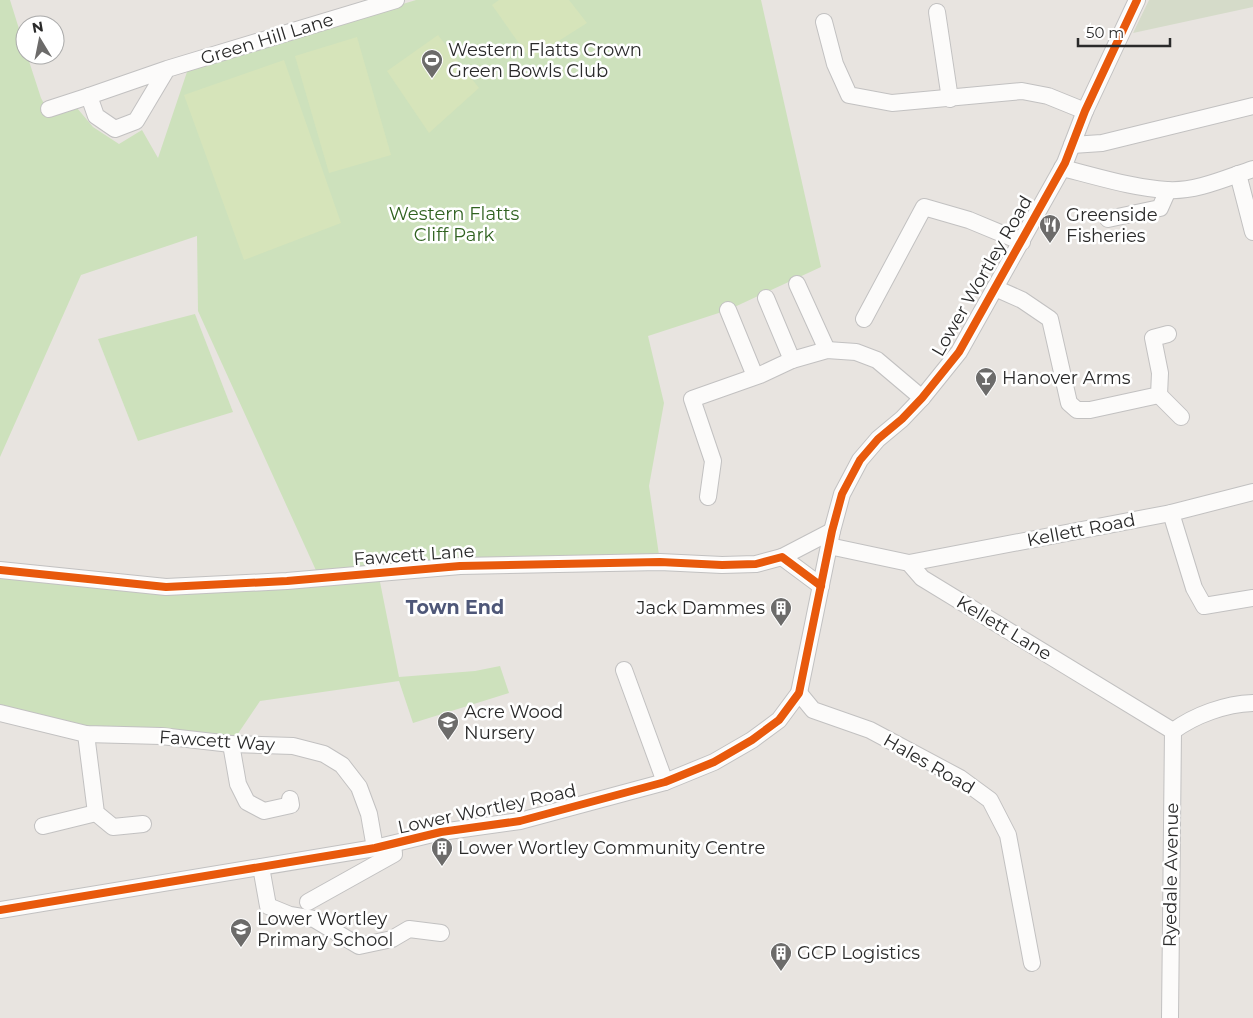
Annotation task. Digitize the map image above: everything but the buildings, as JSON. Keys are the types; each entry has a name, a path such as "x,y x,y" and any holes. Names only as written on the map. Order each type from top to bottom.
{"street":[{"name":"Green Hill Lane","path":"48,109 167,69 396,0"},
{"name":"Lower Wortley Road","path":"0,910 375,848 441,832 520,821 665,782 714,762 752,740 779,720 799,693 830,538 842,494 860,460 878,439 902,419 922,398 959,352 1062,168 1085,112 1137,0"},
{"path":"937,12 950,99"},
{"path":"824,22 835,64 849,95 892,103 1022,91 1048,96 1085,112"},
{"path":"88,96 96,116 115,130 136,121 167,69"},
{"path":"1072,145 1102,143 1253,106"},
{"path":"1062,168 1142,187 1168,190 1199,186 1245,172 1253,232"},
{"path":"1108,219 1160,208 1168,190"},
{"path":"864,319 924,207 969,220 1022,242"},
{"path":"797,284 827,350"},
{"path":"995,288 1022,300 1050,319 1069,402 1077,410 1090,410 1159,395"},
{"path":"766,298 792,360"},
{"path":"728,310 755,376"},
{"path":"1168,334 1153,338 1160,373 1159,395 1181,417"},
{"path":"708,496 713,461 692,399 792,360 827,350 856,352 877,360 922,398"},
{"name":"Kellett Road","path":"909,563 1171,513 1253,492"},
{"path":"1171,513 1194,588 1204,606 1253,598"},
{"path":"830,538 909,563"},
{"name":"Fawcett Lane","path":"0,570 166,587 287,581 460,566 660,562 722,565 756,564 782,557 830,538"},
{"path":"782,557 821,586"},
{"name":"Kellett Lane","path":"909,563 922,578 1173,731"},
{"path":"624,670 665,782"},
{"name":"Hales Road","path":"799,693 813,710 870,730 960,778 990,800 1008,835 1032,963"},
{"path":"1173,731 1197,716 1244,703 1253,703"},
{"name":"Fawcett Way","path":"0,713 86,734 161,736 232,744 293,746 324,754 342,766 359,787 369,814 375,848"},
{"name":"Ryedale Avenue","path":"1170,1018 1173,731"},
{"path":"86,734 96,813 113,827 143,824"},
{"path":"232,744 238,784 247,802 264,811 291,805 290,799"},
{"path":"43,826 96,813"},
{"path":"308,902 394,854 393,844"},
{"path":"261,867 268,906 290,915 314,919 359,946 392,939 409,922 441,933"}],"green space":[{"name":"Western Flatts Cliff Park","path":"0,0 10,0 15,16 15,65 30,65 41,98 51,117 77,108 93,127 119,144 142,130 158,158 188,69 416,0 761,0 821,267 728,310 648,336 664,403 649,486 660,562 378,572 399,677 475,671 500,666 509,693 413,723 399,681 260,701 231,744 86,734 0,713 0,577 166,587 319,577 198,311 197,236 81,275 0,457"},
{"path":"499,0 569,0 587,23 530,59 492,5"},
{"path":"1149,0 1253,0 1253,7 1133,33"},
{"name":"Western Flatts Crown Green Bowls Club","path":"438,35 479,88 429,133 387,71"},
{"path":"357,37 391,155 329,173 295,56"},
{"path":"284,60 341,223 244,260 184,95"},
{"path":"195,314 233,412 138,441 98,339"}],"cycle path":[{"path":"0,910 375,848 441,832 520,821 665,782 714,762 752,740 779,720 799,693 832,531 842,494 860,460 878,439 902,419 922,398 959,352 1065,163 1085,111 1137,0"},
{"path":"0,570 166,587 287,581 460,566 660,562 722,565 756,564 782,557 821,586"}],"place":[{"name":"Western Flatts Crown Green Bowls Club","path":"432,79"},
{"name":"Greenside Fisheries","path":"1050,244"},
{"name":"Hanover Arms","path":"986,397"},
{"name":"Jack Dammes","path":"781,627"},
{"name":"Acre Wood Nursery","path":"448,741"},
{"name":"Lower Wortley Community Centre","path":"442,867"},
{"name":"Lower Wortley Primary School","path":"241,948"},
{"name":"GCP Logistics","path":"781,972"}],"district":[{"name":"Town End","path":"455,607"}]}
